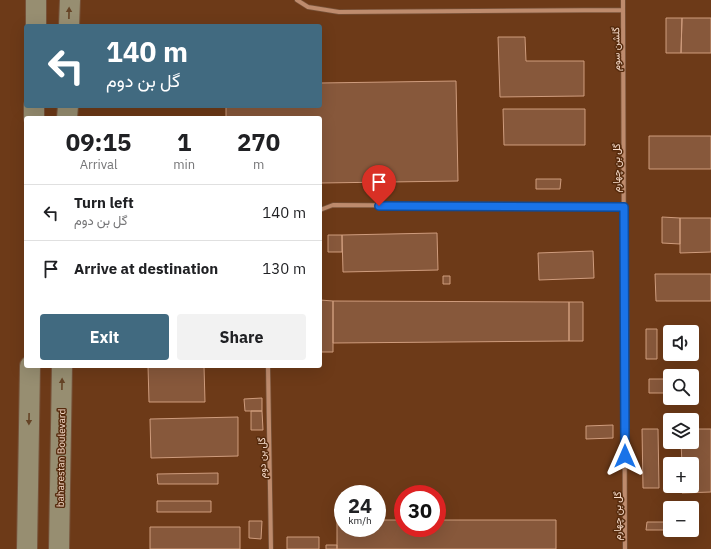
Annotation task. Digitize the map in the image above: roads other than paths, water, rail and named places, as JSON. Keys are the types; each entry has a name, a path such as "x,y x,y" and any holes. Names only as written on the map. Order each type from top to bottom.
{"street":[{"path":"36,0 36,24"},
{"path":"69,24 70,0"},
{"path":"297,0 308,8 339,12 623,10"},
{"name":"گلشن سوم","path":"623,0 624,98"},
{"name":"گل بن چهارم","path":"624,98 625,549"},
{"path":"322,209 334,205 624,207"},
{"path":"27,549 30,368"},
{"name":"baharestan Boulevard","path":"59,549 62,368"},
{"name":"گل بن دوم","path":"268,368 271,549"}]}
